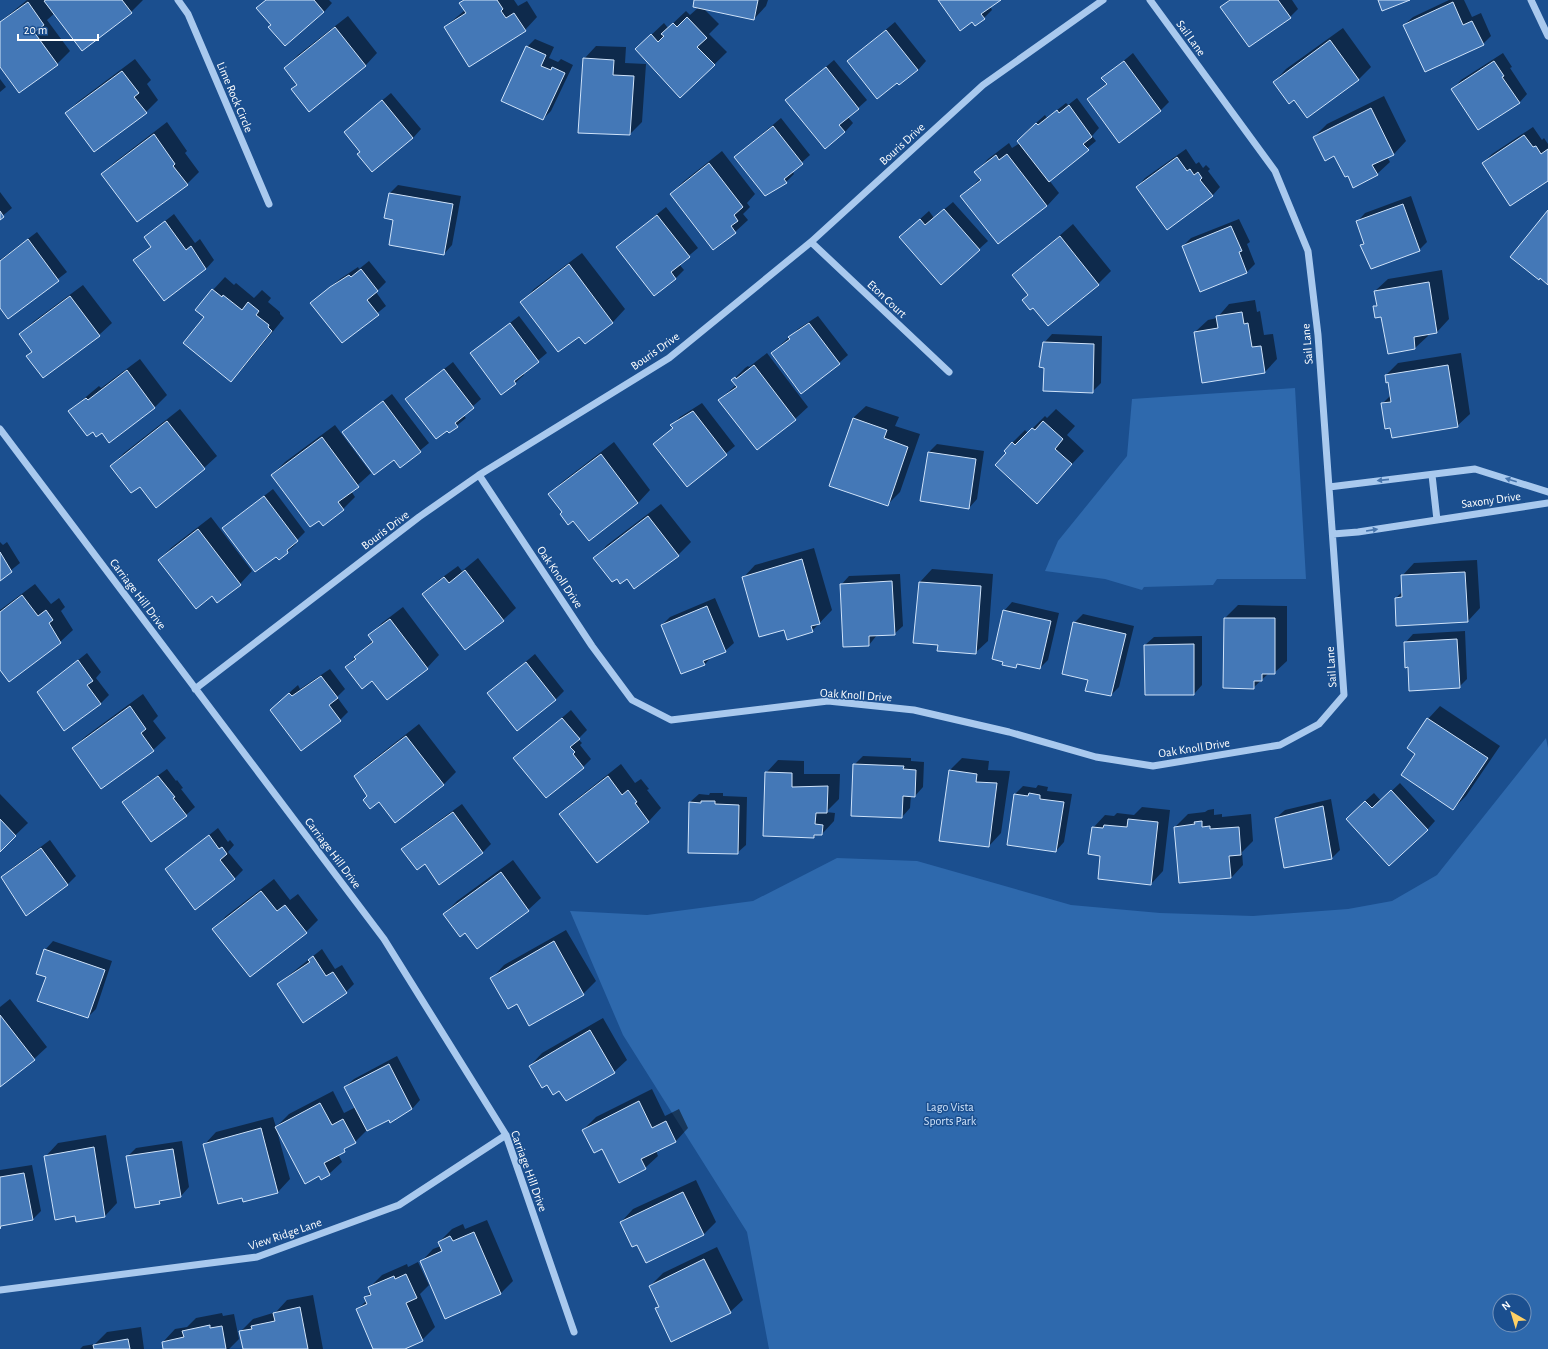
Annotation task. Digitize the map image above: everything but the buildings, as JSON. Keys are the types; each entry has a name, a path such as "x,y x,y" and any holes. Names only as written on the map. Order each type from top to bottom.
{"street":[{"name":"Lime Rock Circle","path":"178,0 188,14 269,204"},
{"name":"Bouris Drive","path":"195,689 419,517 479,475 669,358 811,242 983,85 1103,0"},
{"name":"Sail Lane","path":"1150,0 1275,171 1308,251 1318,335 1344,695 1319,724"},
{"path":"1531,0 1548,36"},
{"name":"Eton Court","path":"811,242 949,372"},
{"name":"Carriage Hill Drive","path":"0,429 384,939 506,1135 574,1332"},
{"name":"Saxony Drive","path":"1330,487 1475,469 1548,492"},
{"name":"Oak Knoll Drive","path":"479,475 592,646 632,700 671,720 828,701 914,710 1009,732 1096,757 1153,766 1280,745 1319,724"},
{"path":"1432,475 1437,520"},
{"name":"Saxony Drive","path":"1333,534 1358,532 1548,503"},
{"name":"View Ridge Lane","path":"0,1290 258,1257 399,1205 506,1135"}],"green space":[{"path":"1295,388 1306,579 1217,579 1213,585 1144,587 1142,590 1105,579 1045,571 1058,541 1127,456 1132,399"},
{"name":"Lago Vista Sports Park","path":"1546,738 1548,748 1548,1349 769,1349 747,1232 623,1035 570,911 647,915 753,901 837,858 917,861 1071,905 1160,913 1253,916 1348,909 1392,901 1437,875"}]}
